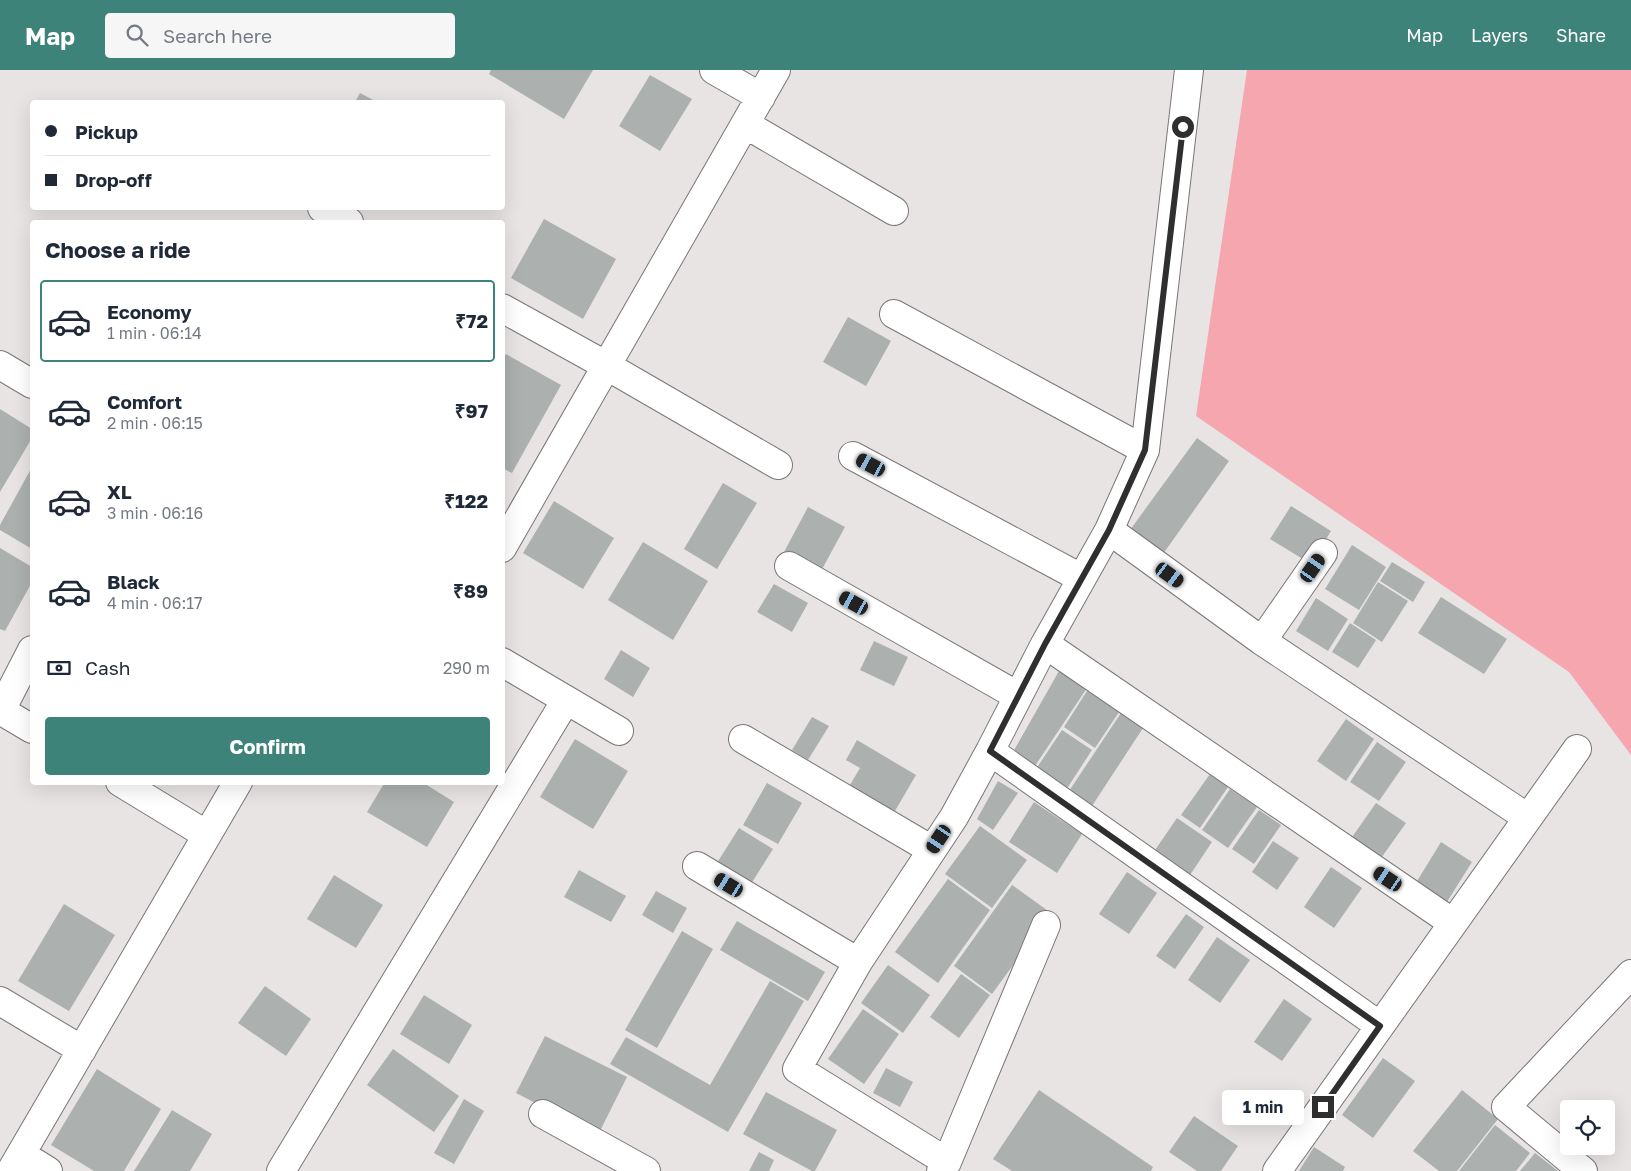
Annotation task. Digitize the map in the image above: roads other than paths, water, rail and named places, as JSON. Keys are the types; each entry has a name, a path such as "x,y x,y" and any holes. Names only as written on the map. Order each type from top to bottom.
{"street":[{"path":"714,70 761,97"},
{"path":"505,543 776,70"},
{"path":"1046,925 944,1166 797,1069 858,962 954,816 1045,644 1109,530 1145,450 1189,70"},
{"path":"745,124 894,211"},
{"path":"326,210 345,220"},
{"path":"505,310 778,465"},
{"path":"894,314 1145,450"},
{"path":"0,365 30,383"},
{"path":"854,456 1082,578"},
{"path":"1109,530 1262,641 1528,818"},
{"path":"1262,641 1323,553"},
{"path":"789,566 1018,696"},
{"path":"1045,644 1453,923"},
{"path":"30,654 0,710 30,728"},
{"path":"505,664 619,731"},
{"path":"281,1171 566,700"},
{"path":"742,739 932,850"},
{"path":"1277,1171 1577,749"},
{"path":"990,751 1380,1026"},
{"path":"125,785 207,835"},
{"path":"48,1171 16,1162 236,785"},
{"path":"697,866 858,962"},
{"path":"1583,1171 1506,1107 1631,974"},
{"path":"0,1001 82,1050"},
{"path":"543,1114 646,1171"}]}
